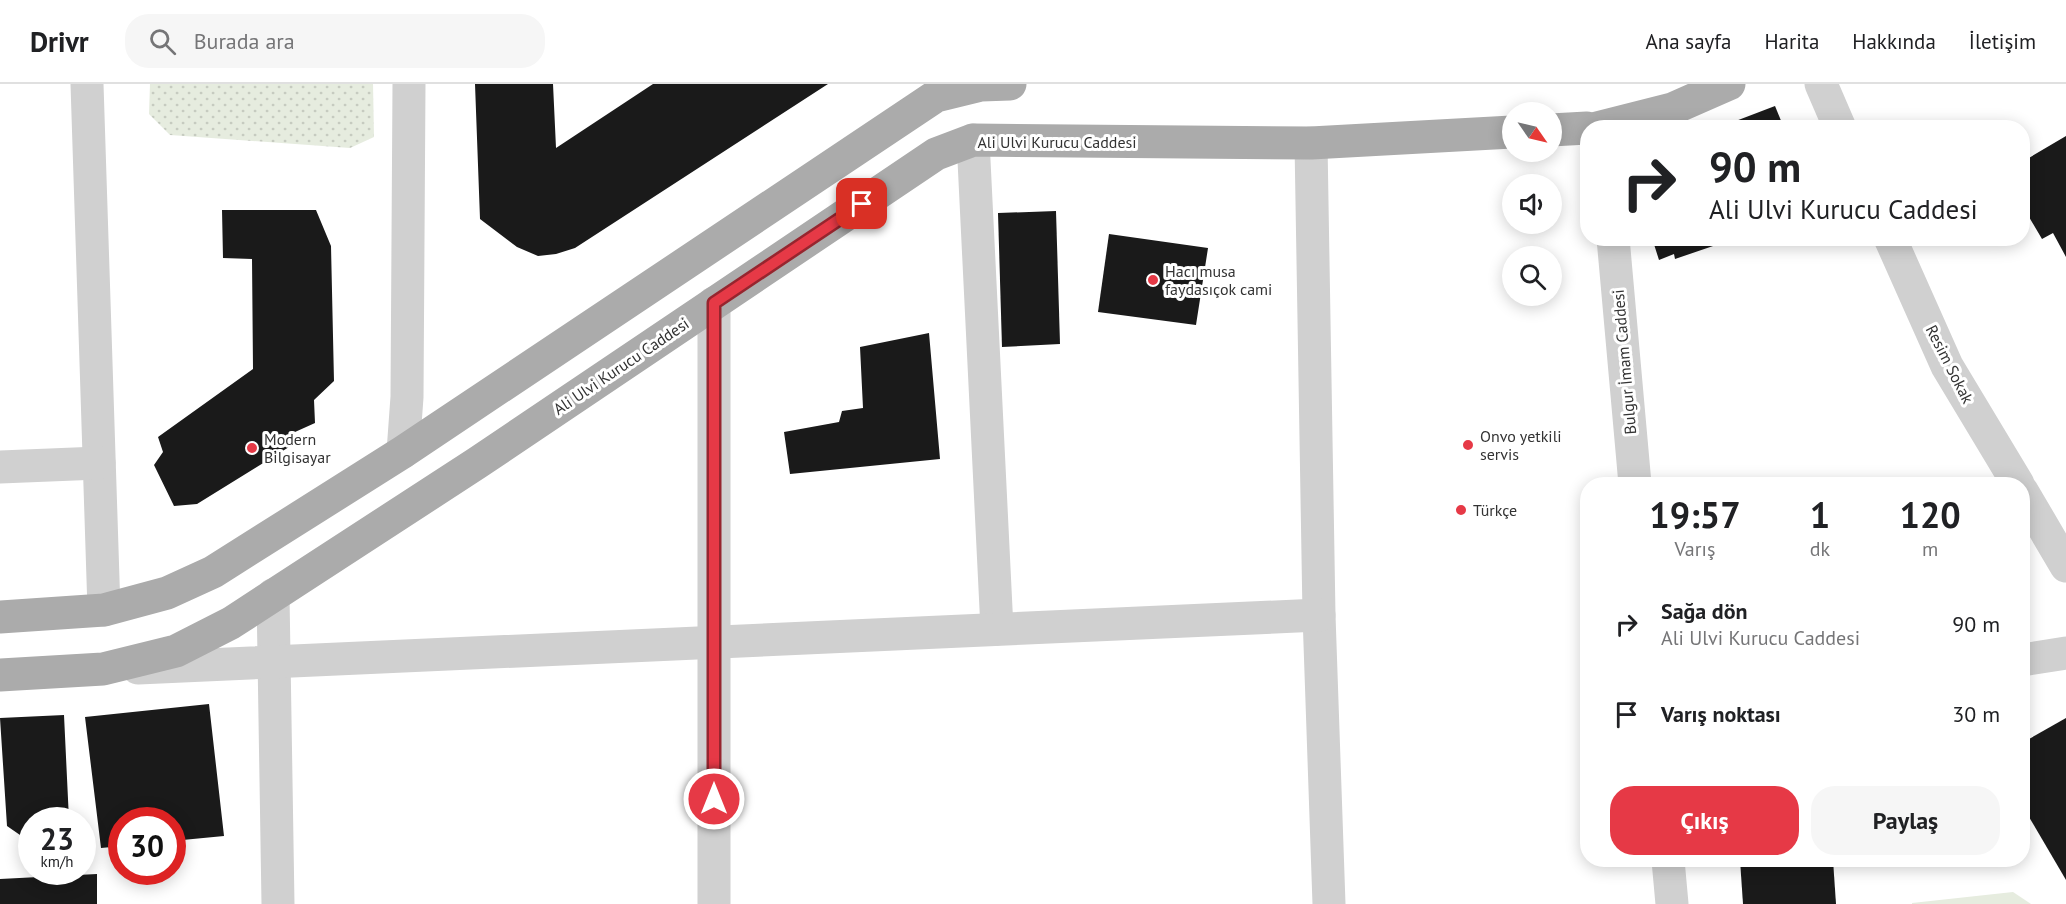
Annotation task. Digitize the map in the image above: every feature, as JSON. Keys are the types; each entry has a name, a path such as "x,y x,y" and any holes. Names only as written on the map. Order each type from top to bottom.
{"main road":[{"path":"0,617 104,610 167,593 213,572 404,452 936,96 958,87 1010,84"},
{"path":"1630,120 1672,109 1729,84"},
{"path":"1562,129 1580,128"},
{"name":"Ali Ulvi Kurucu Caddesi","path":"0,675 103,669 176,651 231,623 936,154 973,140 1311,143 1502,133"}],"street":[{"path":"87,84 104,610"},
{"path":"404,452 407,397 409,84"},
{"path":"1821,84 1837,120"},
{"path":"973,140 997,629"},
{"path":"1311,143 1319,615 1329,904"},
{"name":"Bulgur İmam Caddesi","path":"1614,246 1634,477"},
{"name":"Resim Sokak","path":"1894,246 1947,366 2014,477"},
{"path":"714,303 714,904"},
{"path":"0,467 99,463"},
{"path":"2030,505 2066,566"},
{"path":"273,595 278,904"},
{"path":"103,669 1319,615"},
{"path":"2030,659 2066,653"},
{"path":"1669,867 1672,904"}],"shaded area":[{"path":"150,84 373,84 374,137 350,148 170,135 149,114"},
{"path":"2013,892 2031,904 1912,904 1912,903"}],"building":[{"path":"475,84 553,84 556,148 653,84 828,84 575,248 556,254 538,256 517,247 480,219"},
{"path":"1775,106 1781,120 1738,120"},
{"path":"2066,136 2066,257 2053,233 2042,239 2030,219 2030,157"},
{"path":"222,210 316,210 331,246 334,381 314,400 315,423 295,432 289,447 197,504 174,506 154,465 163,452 158,437 253,369 252,259 223,258"},
{"path":"1056,211 1060,344 1002,347 998,213"},
{"name":"Hacı musa faydasıçok cami","path":"1109,234 1208,248 1196,325 1098,312"},
{"path":"1655,246 1713,246 1675,259 1674,254 1659,260"},
{"path":"929,333 940,459 790,474 784,432 839,422 842,411 863,408 860,347"},
{"path":"209,704 224,836 186,840 186,807 108,807 108,847 101,848 85,717"},
{"path":"64,715 68,807 18,807 18,834 7,826 0,718"},
{"path":"2066,718 2066,880 2030,819 2030,738"},
{"path":"1740,867 1833,867 1836,904 1743,904"},
{"path":"96,874 97,904 0,904 0,879 18,878 18,885 96,885"}],"place":[{"name":"Hacı musa faydasıçok cami","path":"1153,280"},
{"name":"Onvo yetkili servis","path":"1468,445"},
{"name":"Modern Bilgisayar","path":"252,448"},
{"name":"Türkçe","path":"1461,510"}],"route":[{"path":"714,799 714,303 862,204"}]}
